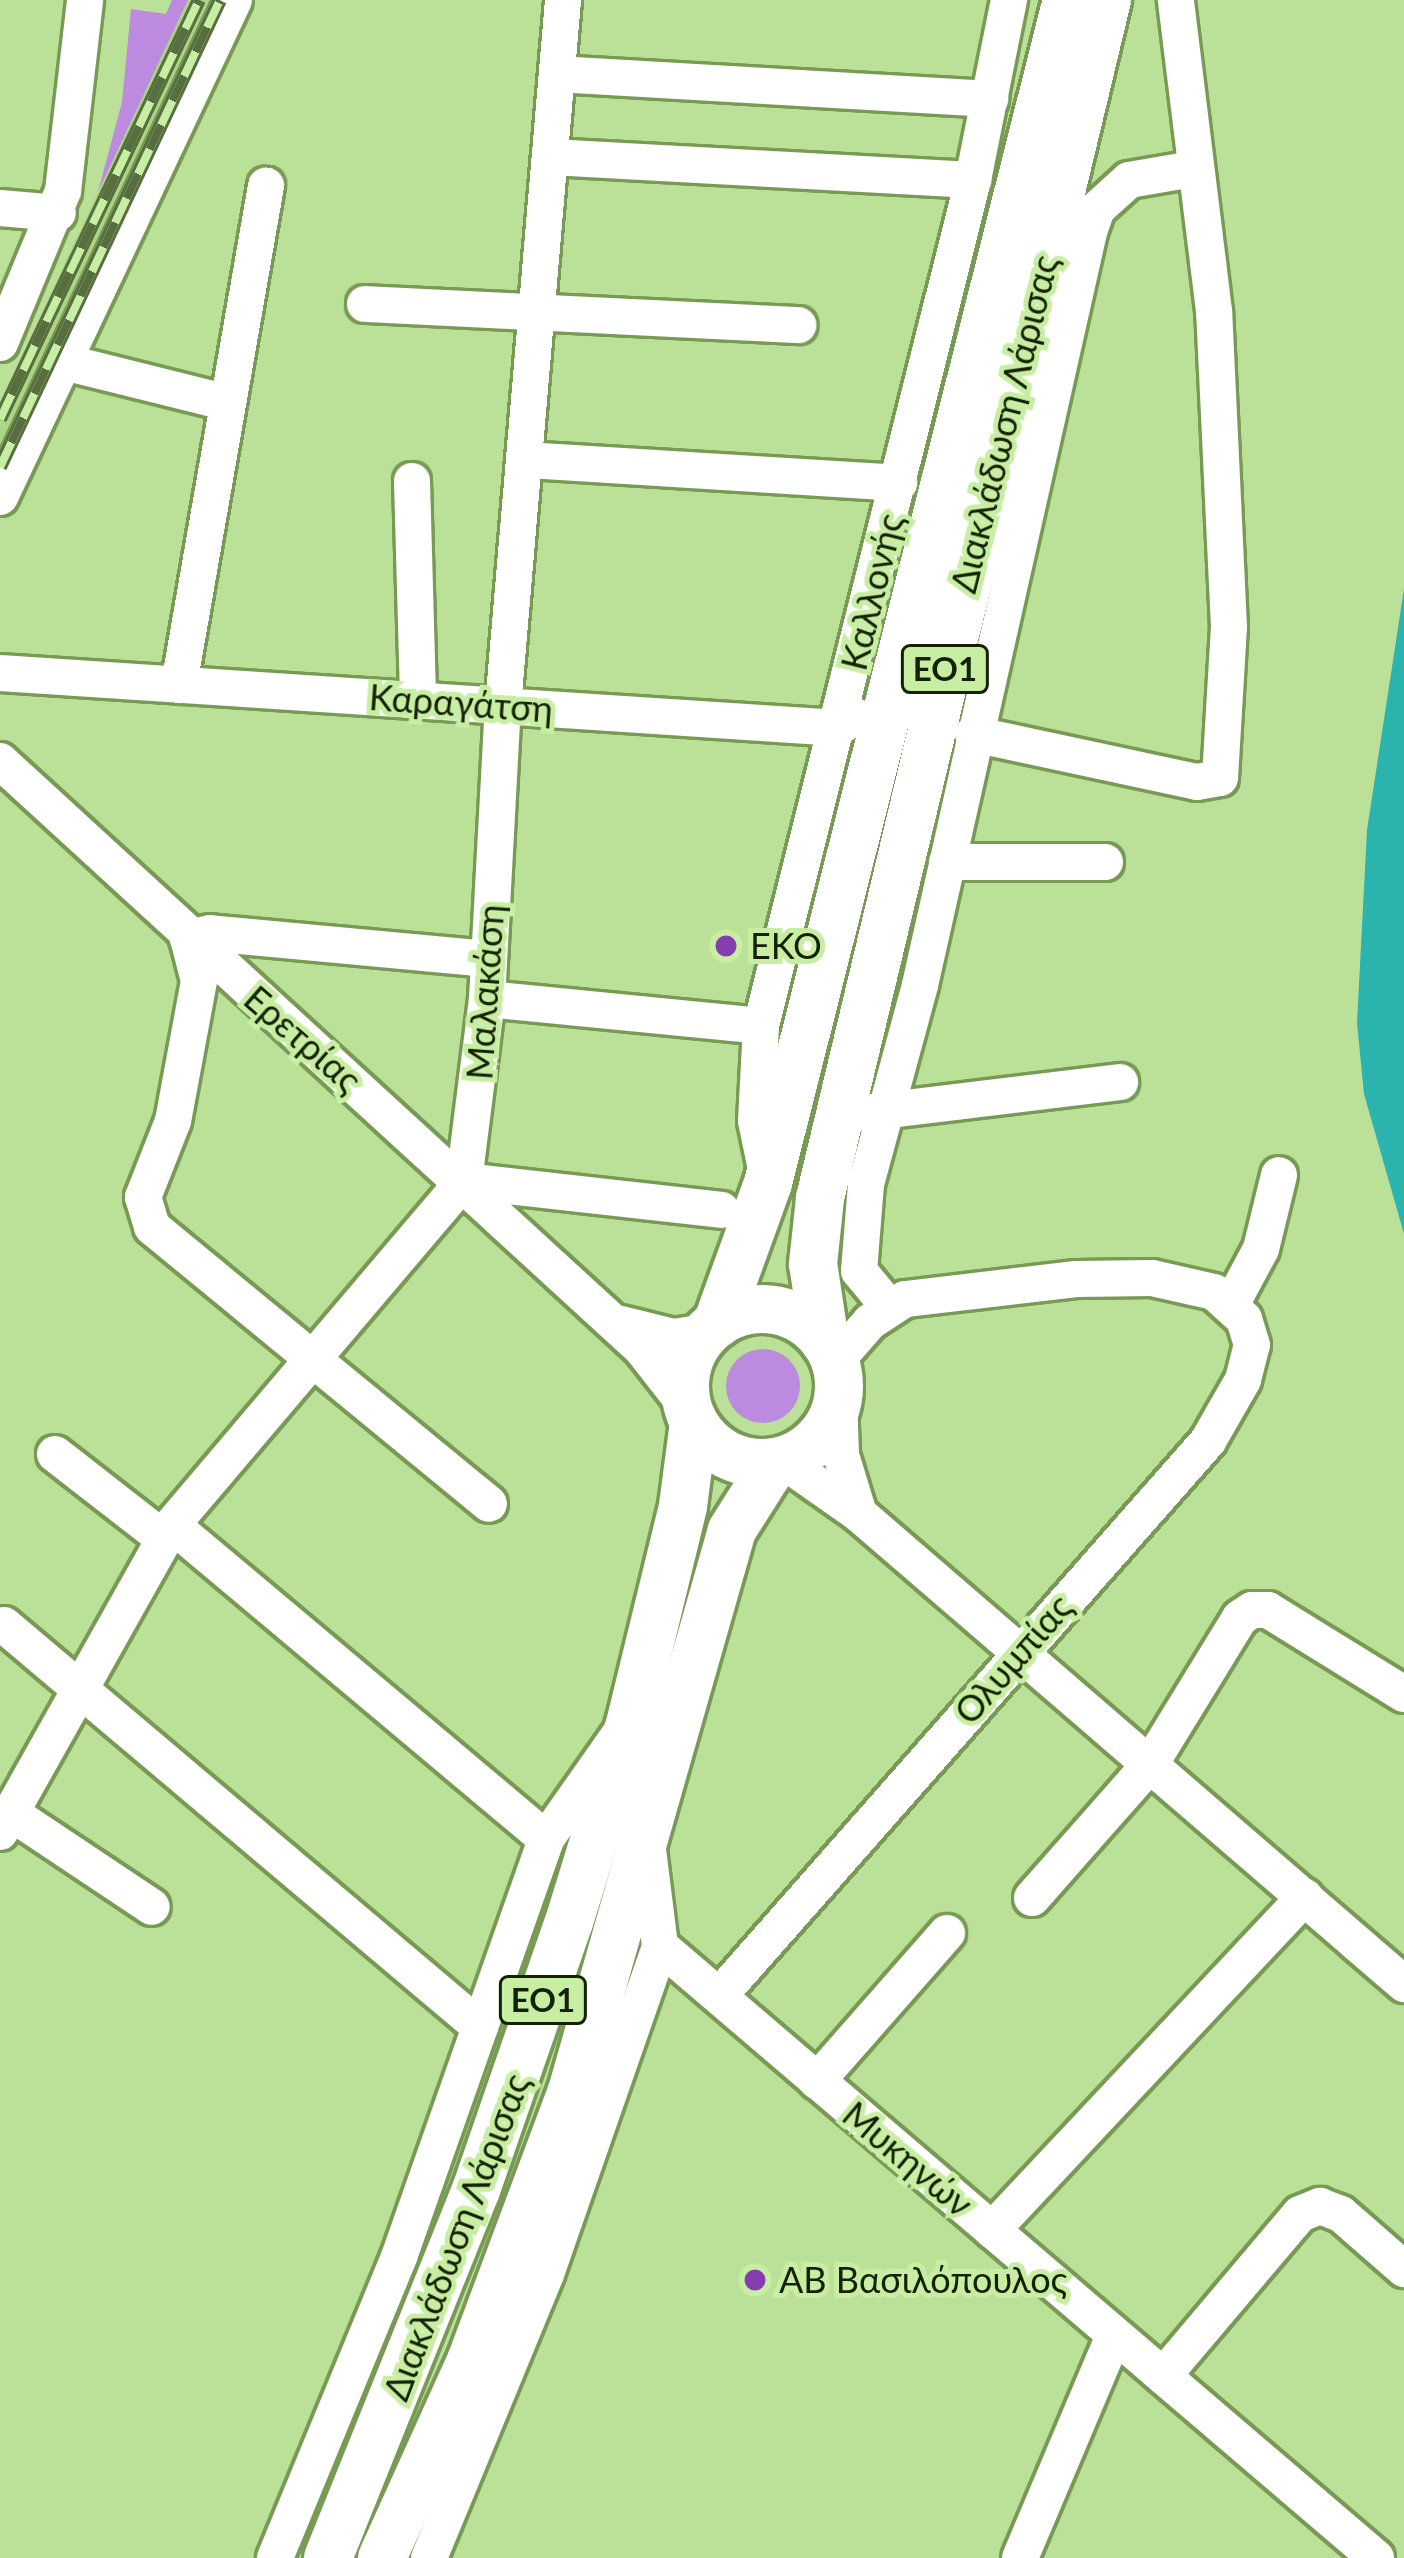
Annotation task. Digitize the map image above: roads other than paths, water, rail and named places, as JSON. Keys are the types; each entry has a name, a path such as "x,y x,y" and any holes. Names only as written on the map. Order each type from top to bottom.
{"main road":[{"name":"Διακλάδωση Λάρισας","path":"712,1328 768,1183 1067,0"},
{"name":"Διακλάδωση Λάρισας","path":"833,1367 813,1264 861,1114 1000,439 1108,0"},
{"path":"712,1328 762,1309 787,1313 833,1367"},
{"name":"ΕΟ1","path":"691,1416 687,1367 712,1328"},
{"name":"ΕΟ1","path":"779,1461 820,1437 833,1367"},
{"name":"Διακλάδωση Λάρισας","path":"328,2558 476,2190 631,1720 683,1506 691,1416"},
{"path":"691,1416 729,1456 779,1461"},
{"name":"Διακλάδωση Λάρισας","path":"382,2558 508,2265 572,2091 732,1530 779,1461"}],"street":[{"path":"0,343 58,213 86,0"},
{"path":"0,497 234,0"},
{"name":"Μαλακάση","path":"464,1181 487,999 503,706 563,0"},
{"name":"Καλλoνής","path":"768,1183 756,1120 761,1026 973,181 1009,0"},
{"path":"973,734 1197,782 1220,778 1229,650 1214,311 1175,0"},
{"path":"557,74 990,99"},
{"path":"550,158 973,181"},
{"path":"888,1306 868,1288 859,1262 861,1114 946,862 1097,208 1129,180 1193,169"},
{"path":"179,685 266,186"},
{"path":"0,208 58,213"},
{"path":"365,304 798,325"},
{"path":"64,362 225,402"},
{"path":"1000,439 1016,548"},
{"path":"526,460 899,483"},
{"path":"412,481 418,700"},
{"path":"838,728 900,671"},
{"name":"Καραγάτση","path":"0,673 838,728"},
{"name":"Ερετρίας","path":"0,761 188,938 464,1181 608,1316 691,1416"},
{"path":"946,862 1105,862"},
{"path":"488,958 211,933 188,938 200,981 173,1121 142,1197 152,1227 489,1504"},
{"path":"487,999 761,1026"},
{"path":"861,1114 1120,1082"},
{"path":"860,1514 842,1455 833,1367 888,1306 960,1288 1128,1277 1194,1285 1232,1303 1261,1249 1280,1175"},
{"path":"152,1907 6,1823 168,1532 464,1181 721,1210"},
{"name":"Ολυμπίας","path":"720,1995 1226,1412 1252,1345 1232,1303"},
{"name":"Ερετρίας","path":"608,1316 649,1334 712,1328"},
{"path":"55,1454 168,1532 546,1839"},
{"path":"779,1461 860,1514 1305,1897 1399,1970"},
{"path":"1032,1898 1151,1763 1240,1618 1252,1610 1268,1610 1404,1694"},
{"path":"4,1625 481,2027"},
{"path":"275,2558 399,2258 546,1839 631,1720"},
{"path":"429,2558 546,2274 660,1946 646,1839"},
{"path":"992,2230 1305,1897"},
{"path":"817,2081 947,1933"},
{"name":"Μυκηνών","path":"660,1946 1376,2558"},
{"path":"1162,2376 1300,2214 1320,2206 1404,2269"},
{"path":"1020,2558 1114,2336"}],"water":[{"path":"1404,589 1404,1234 1364,1094 1357,1023 1367,830"}],"railway":[{"path":"0,419 199,0"},
{"path":"0,467 220,0"}],"place":[{"name":"EKO","path":"726,946"},
{"name":"ΑΒ Βασιλόπουλος","path":"755,2280"}]}
